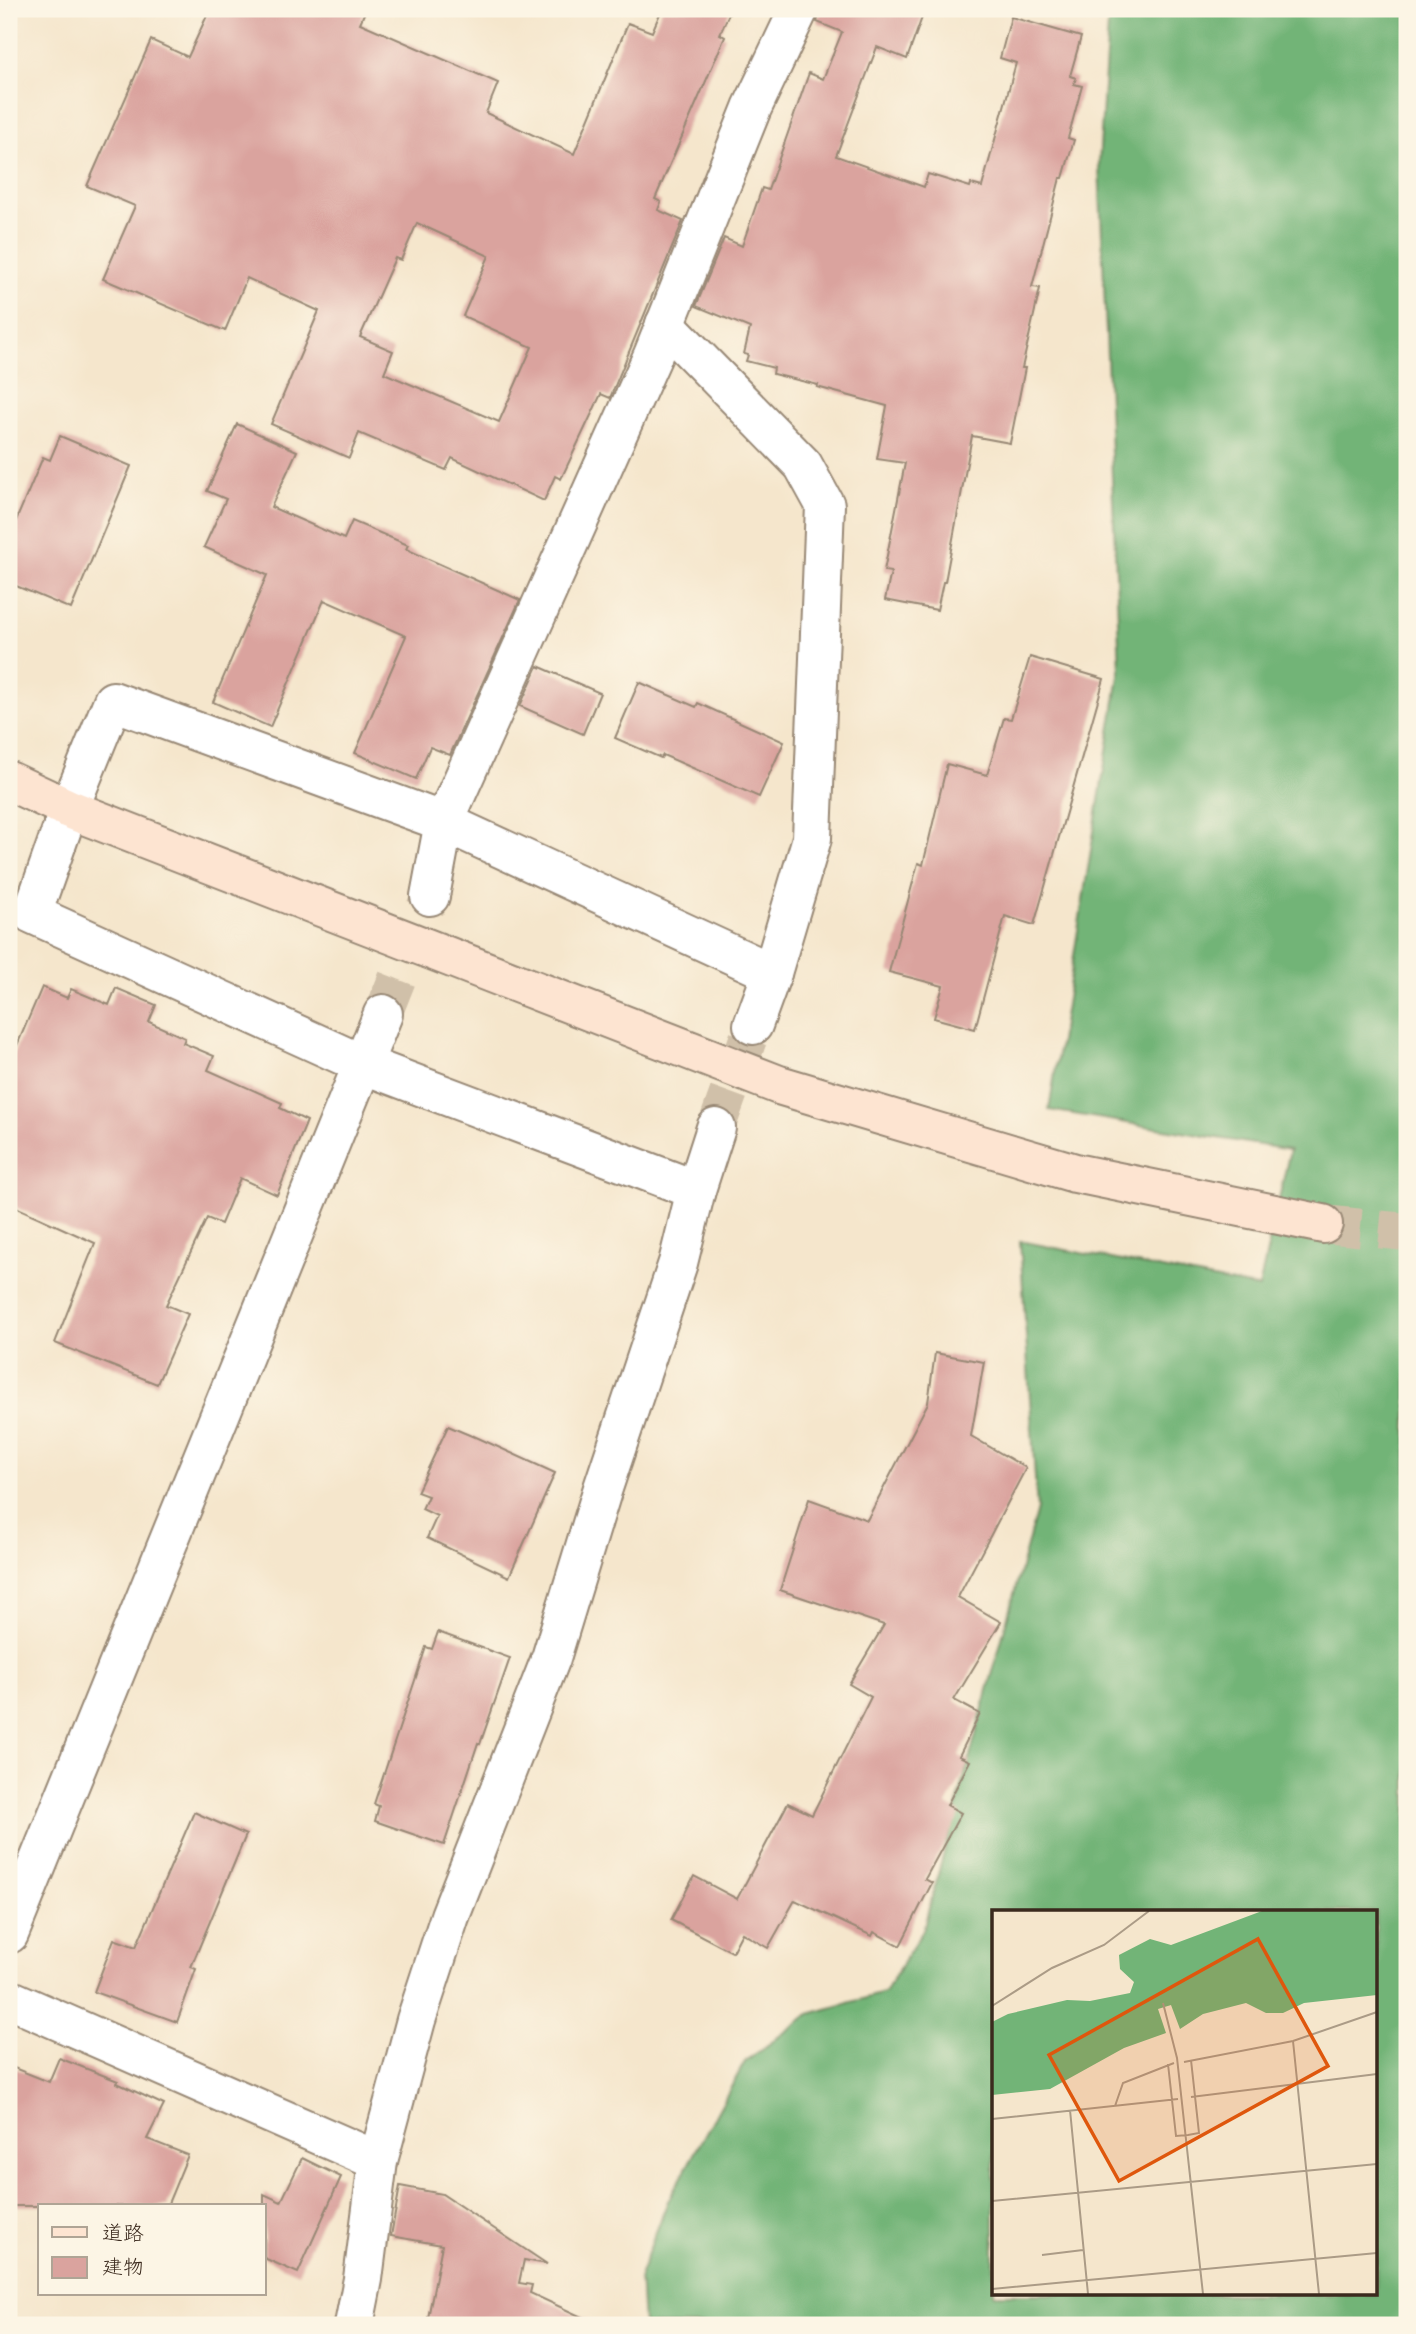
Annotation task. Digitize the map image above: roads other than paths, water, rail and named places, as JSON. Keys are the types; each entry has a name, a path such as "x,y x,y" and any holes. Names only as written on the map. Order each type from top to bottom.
{"street":[{"path":"430,896 444,822 665,324 752,108 799,9"},
{"path":"665,324 803,465 825,505 813,838 772,974 752,1025"},
{"path":"696,1190 362,1064 32,914 69,808 113,702 444,822 772,974"},
{"path":"9,782 69,808 779,1085 1075,1173 1323,1224"},
{"path":"9,1934 383,1014"},
{"path":"354,2325 363,2279 378,2161 416,2020 450,1916 551,1658 603,1488 678,1263 696,1190 716,1128"},
{"path":"9,1999 378,2161"}],"tunnel":[{"path":"383,1014 430,896"},
{"path":"716,1128 753,1025"},
{"path":"1323,1224 1407,1232"}]}
